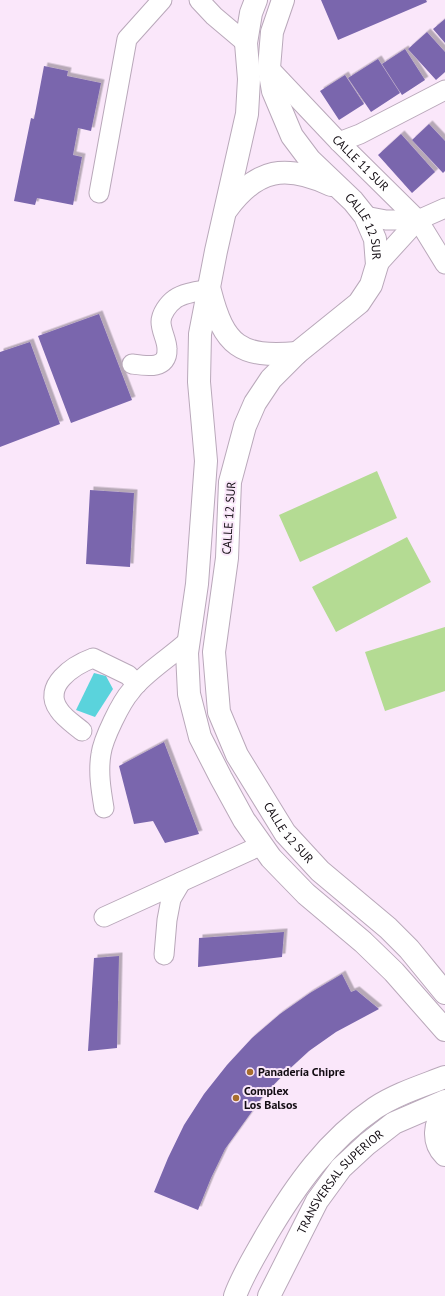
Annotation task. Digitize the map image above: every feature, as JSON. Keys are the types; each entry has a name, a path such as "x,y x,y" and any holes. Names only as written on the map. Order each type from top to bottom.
{"main road":[{"path":"256,0 251,13 246,43 249,79 247,114 216,251 210,289 200,334 199,382 206,460 197,584 187,653 189,694 200,737 244,820 271,858 306,894 363,942 394,972 445,1030"},
{"name":"CALLE 12 SUR","path":"283,0 272,32 269,68 273,91 292,136 310,160 353,201 365,216 375,239 377,265 371,285 359,303 297,353 272,379 255,403 245,426 230,482 227,558 214,652 219,712 237,755 285,833 320,871 388,928 409,949 445,993"},
{"path":"226,210 239,192 256,180 271,174 288,172 313,177 339,189"},
{"path":"210,289 217,316 224,331 237,345 249,352 266,355 297,353"},
{"path":"235,1296 252,1260 284,1207 310,1168 341,1134 376,1107 408,1091 445,1077"},
{"name":"TRANSVERSAL SUPERIOR","path":"269,1296 317,1201 342,1168 367,1144 394,1123 445,1101"},
{"path":"445,1110 438,1118 435,1133 438,1144 445,1155"}],"street":[{"path":"99,193 127,39 162,0"},
{"path":"199,0 214,16 246,43"},
{"name":"CALLE 11 SUR","path":"269,68 339,142 418,220 445,264"},
{"path":"339,142 360,134 445,90"},
{"path":"377,265 418,220 445,208"},
{"path":"365,216 386,220 418,220"},
{"path":"132,364 152,367 161,364 166,357 168,349 161,321 166,308 175,298 210,289"},
{"path":"104,808 99,781 101,753 116,715 130,690 188,641"},
{"path":"82,731 58,710 54,700 55,690 62,678 78,664 93,658 128,675 137,684"},
{"path":"104,917 262,846"},
{"path":"164,955 166,920 171,899 181,882"}],"green space":[{"path":"377,471 397,518 300,562 279,515"},
{"path":"407,537 431,582 336,632 312,587"},
{"path":"445,627 445,691 385,711 365,652"}],"water":[{"path":"94,673 106,676 113,689 95,717 76,710"}],"building":[{"path":"321,0 426,0 427,2 338,40"},
{"path":"445,19 445,43 433,29"},
{"path":"427,32 445,52 445,72 436,80 408,49"},
{"path":"405,49 425,80 402,95 382,64"},
{"path":"378,59 400,93 371,112 348,78"},
{"path":"44,66 68,71 67,76 101,83 91,131 78,128 73,155 82,157 73,205 37,198 35,205 14,201 31,118 34,119"},
{"path":"345,75 364,104 339,120 320,91"},
{"path":"429,124 445,141 445,171 443,173 412,140"},
{"path":"401,134 435,172 412,193 378,155"},
{"path":"99,314 132,400 71,423 38,336"},
{"path":"30,342 60,424 0,447 0,352"},
{"path":"90,490 134,493 130,567 86,564"},
{"path":"164,742 199,834 165,843 153,821 134,824 119,766"},
{"path":"284,932 282,957 198,967 199,938"},
{"path":"119,956 117,1048 88,1051 94,958"},
{"path":"342,974 351,992 356,990 379,1009 336,1032 309,1051 263,1096 225,1149 198,1210 154,1192 184,1125 204,1094 227,1065 252,1038 280,1014 310,993"}],"place":[{"name":"Panadería Chipre","path":"250,1072"},
{"name":"Complex Los Balsos","path":"236,1098"}]}
